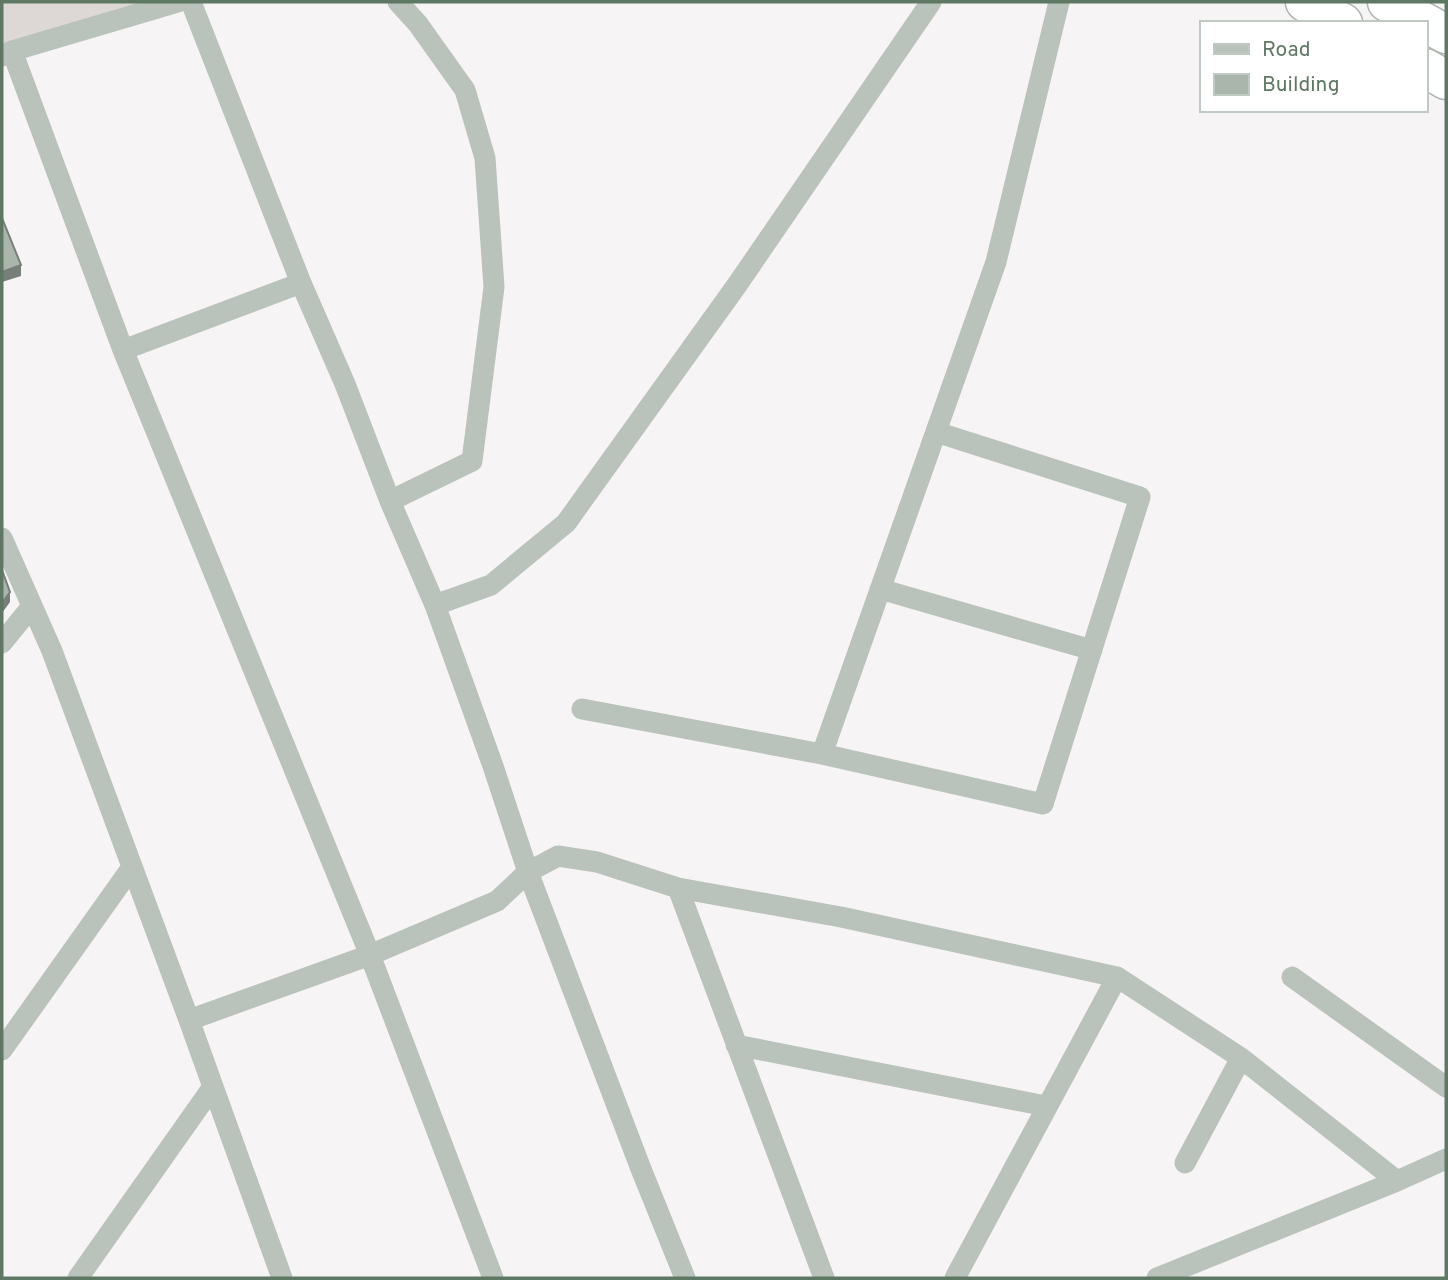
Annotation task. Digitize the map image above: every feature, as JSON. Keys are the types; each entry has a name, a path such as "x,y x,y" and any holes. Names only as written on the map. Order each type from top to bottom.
{"highway":[{"path":"1305,2 1339,21"},
{"path":"1387,2 1422,21"},
{"path":"1427,24 1446,34"},
{"path":"1427,69 1446,80"}],"street":[{"path":"178,2 7,53 123,350 370,954 493,1278"},
{"path":"191,2 301,283 435,605 528,872 685,1278"},
{"path":"390,501 472,461 494,287 485,158 464,90 418,24 398,2"},
{"path":"435,605 491,585 566,523 737,285 931,2"},
{"path":"822,754 996,262 1059,2"},
{"path":"123,350 301,283"},
{"path":"582,709 822,754 1043,804 1140,497 936,432"},
{"path":"2,537 52,651 282,1278"},
{"path":"880,589 1092,650"},
{"path":"2,643 32,606"},
{"path":"189,1020 370,954 497,901 528,872 558,856 597,862 678,888 841,916 1117,978 1241,1058 1397,1181"},
{"path":"2,1050 132,867"},
{"path":"678,888 824,1278"},
{"path":"1292,977 1446,1087"},
{"path":"955,1278 1117,978"},
{"path":"736,1045 1046,1106"},
{"path":"1185,1163 1241,1058"},
{"path":"78,1278 212,1088"},
{"path":"1157,1278 1446,1159"}],"shaded area":[{"path":"2,2 162,2 2,49"}],"building":[{"path":"2,218 21,265 2,272"},
{"path":"2,570 10,592 2,603"}]}
